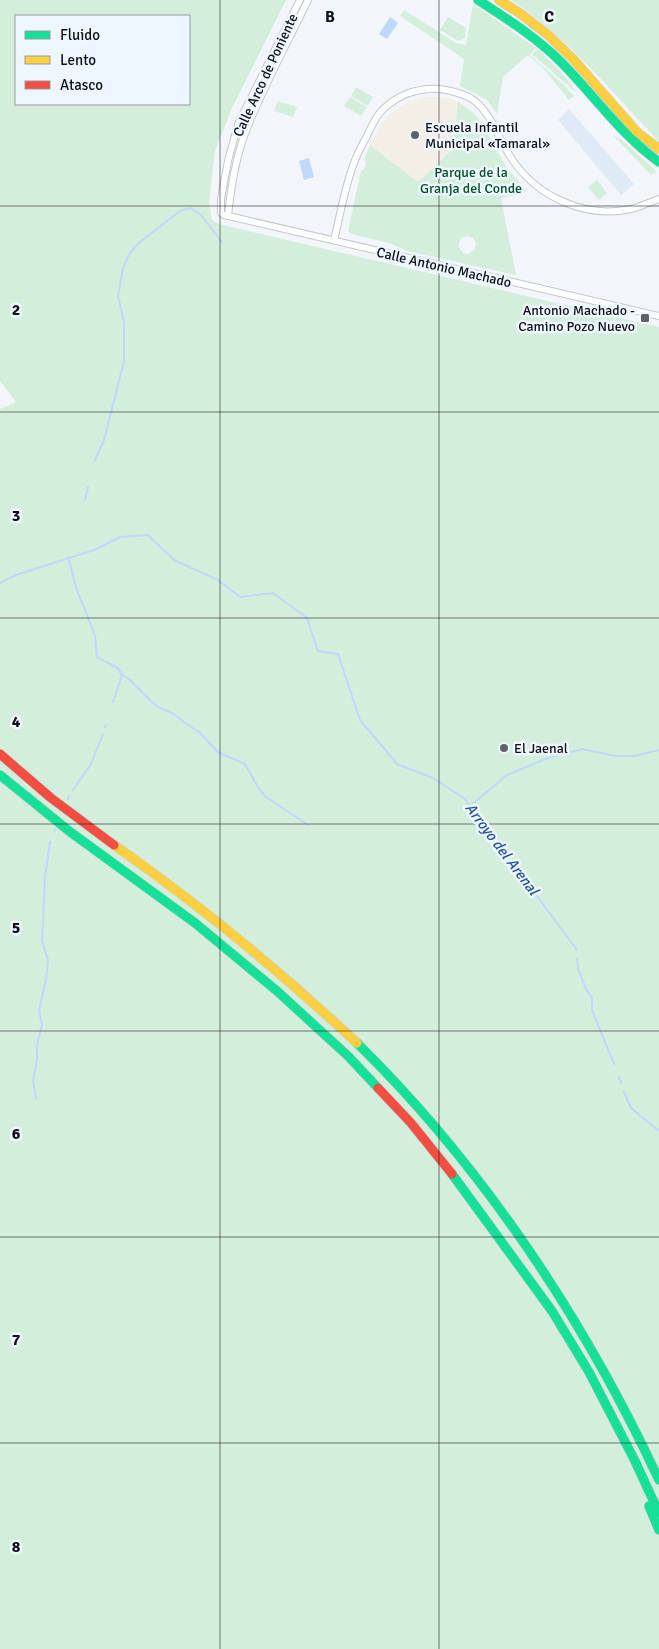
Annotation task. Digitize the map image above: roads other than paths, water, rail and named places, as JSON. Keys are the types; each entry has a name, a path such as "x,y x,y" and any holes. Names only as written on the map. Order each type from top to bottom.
{"main road":[{"path":"478,0 539,42 562,62 623,133 641,151 659,162"},
{"path":"499,0 548,35 573,59 638,132 659,149"},
{"path":"0,754 78,819 206,912 289,980 358,1044 423,1113 472,1174 556,1292 601,1367 640,1438 659,1480"},
{"path":"0,775 69,831 194,922 277,990 360,1070 411,1123 461,1185 552,1311 589,1372 635,1461 659,1513"},
{"path":"610,1412 615,1431 659,1530"}],"street":[{"name":"Calle Arco de Poniente","path":"220,210 228,161 238,124 300,0"},
{"name":"Calle Arco de Poniente","path":"228,216 236,163 247,127 274,67 308,0"},
{"path":"334,240 353,164 373,123 386,106 413,90 434,88 450,91 475,101 495,126 508,155 518,169 538,188 563,203 584,209 610,211 631,209 659,198"},
{"path":"220,210 229,208"},
{"path":"220,210 221,213 228,216"},
{"name":"Calle Antonio Machado","path":"228,216 659,316"}],"water":[{"path":"390,17 398,23 387,39 379,34"},
{"path":"309,158 314,177 304,180 299,161"}],"waterway":[{"path":"95,460 104,440 124,361 124,322 118,296 123,268 129,254 140,242 180,211 190,208 200,214 222,242"},
{"path":"85,500 88,487"},
{"name":"Arroyo del Arenal","path":"0,583 16,575 97,549 120,537 148,535 174,560 218,580 240,597 273,593 307,618 318,651 338,654 360,720 397,764 433,778 465,799 577,950"},
{"path":"68,557 77,590 95,635 97,657 118,668 122,675 113,702"},
{"path":"122,675 129,679 156,706 174,714 199,732 218,752 245,764 259,789 266,797 308,825"},
{"path":"73,790 91,764 103,734"},
{"path":"470,806 507,775 548,758 582,749 616,756 635,756 659,750"},
{"path":"36,1099 33,1081 37,1059 37,1044 42,1025 39,1010 46,980 48,960 42,941 45,877 50,842"},
{"name":"Arroyo del Arenal","path":"577,959 578,969 592,998 592,1010 614,1064"},
{"name":"Arroyo del Arenal","path":"619,1077 621,1083"},
{"name":"Arroyo del Arenal","path":"624,1092 631,1108 659,1131"}],"place":[{"name":"Escuela Infantil Municipal «Tamaral»","path":"415,135"},
{"name":"Antonio Machado - Camino Pozo Nuevo","path":"645,318"},
{"name":"El Jaenal","path":"504,748"}],"park label":[{"name":"Parque de la Granja del Conde","path":"471,180"}]}
